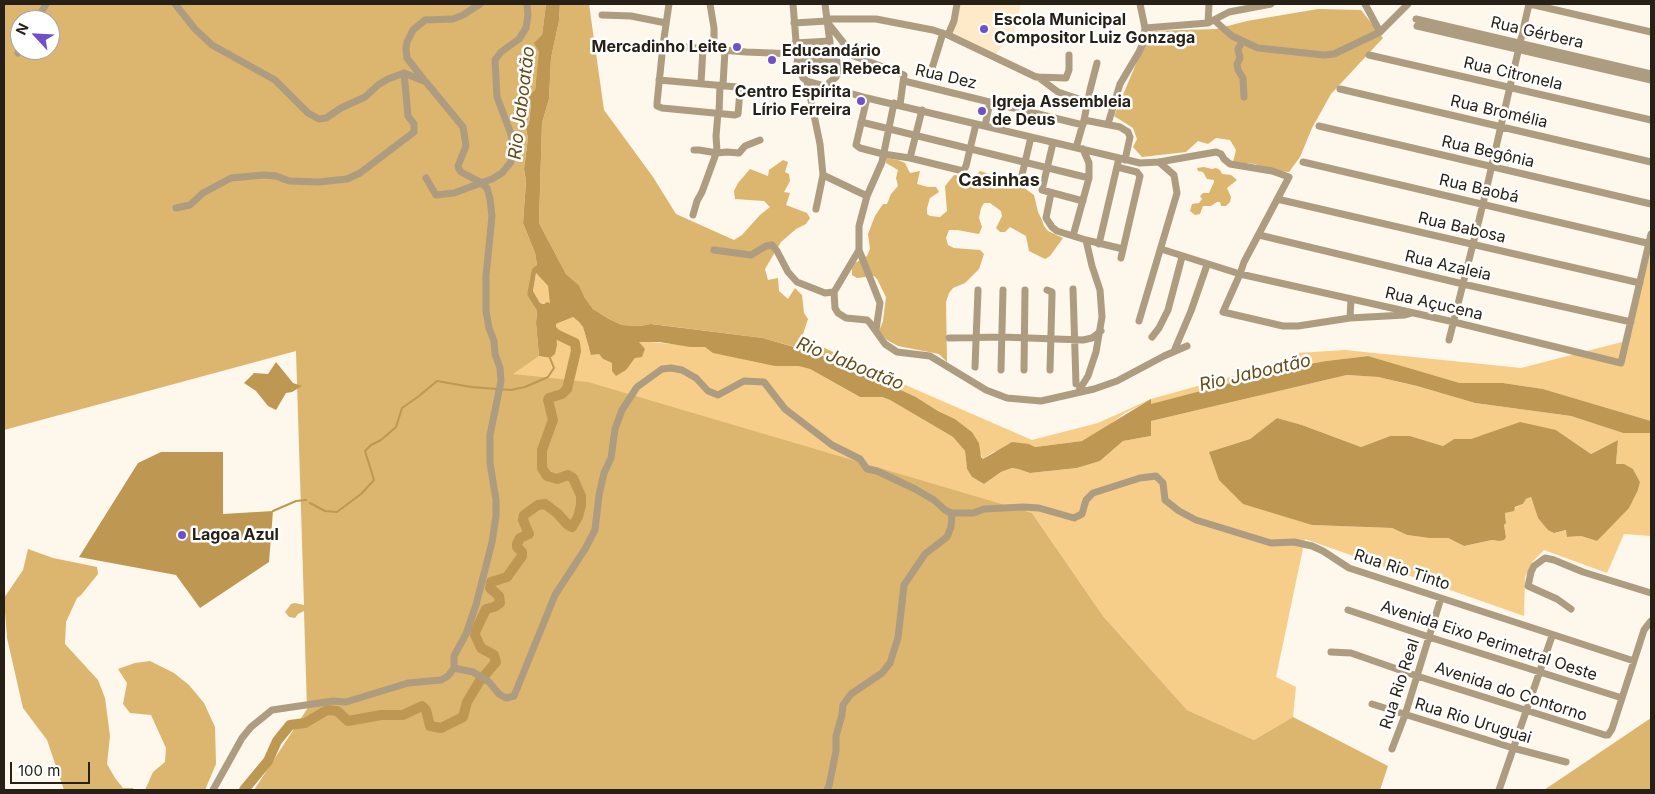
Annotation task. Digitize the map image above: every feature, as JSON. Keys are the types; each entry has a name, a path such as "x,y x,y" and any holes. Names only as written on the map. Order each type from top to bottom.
{"street":[{"path":"175,4 195,29 212,45 276,80 308,113 319,119 326,118 341,108 365,97 378,85 404,73 426,82"},
{"path":"213,790 242,738 251,727 272,710 333,701 346,702 408,683 440,680 448,676 454,668 454,656 466,634 476,605 492,542 496,516 496,500 490,463 490,435 499,389 500,368 495,354 494,341 486,311 486,276 492,216 487,188 461,172 458,166 466,146 464,127 407,58 406,49 413,30 425,20 453,19 480,4"},
{"path":"426,178 436,195 454,193 492,179 511,162 513,143 497,97 496,60 502,52 519,39 526,28 527,4"},
{"path":"659,80 738,86 740,89 738,114 659,108 657,103 659,80 669,4"},
{"path":"710,4 715,32 714,49"},
{"path":"792,4 797,58 801,73 807,81 820,144 822,175 816,209"},
{"path":"825,4 832,59"},
{"path":"930,75 946,34 954,21 957,4"},
{"path":"1108,124 1120,84 1143,43 1145,28 1140,4"},
{"path":"1209,4 1211,22"},
{"path":"1145,28 1211,22 1229,12 1271,4"},
{"path":"1364,4 1380,32"},
{"path":"1211,22 1252,47 1334,54 1380,32 1408,4"},
{"path":"1449,340 1483,204 1529,4 1651,32"},
{"path":"602,15 631,16 666,23"},
{"path":"794,23 876,19 946,34 1038,77 1058,92 1088,102"},
{"name":"Rua Dez","path":"827,21 854,56 902,73 904,75 904,82 1084,123 1108,124 1124,129 1130,135 1122,159"},
{"name":"Rua Gérbera","path":"1417,22 1651,80"},
{"path":"795,43 830,41"},
{"path":"1242,42 1238,49 1240,58 1237,64 1243,78 1244,97"},
{"path":"663,45 797,58 832,59 836,61 838,72 828,87"},
{"name":"Rua Gérbera","path":"1519,47 1651,74"},
{"path":"701,83 704,48"},
{"path":"693,215 716,153 724,50"},
{"path":"1038,77 1066,78 1069,70 1070,55"},
{"name":"Rua Citronela","path":"1369,55 1651,120"},
{"path":"1073,236 1089,178 1089,163 1079,149 1097,63"},
{"path":"176,208 190,205 204,193 231,178 264,175 289,180 319,182 347,179 360,173 414,132 414,124 408,116 404,73"},
{"path":"807,81 868,98 1122,159 1140,162 1159,162 1216,152 1221,154 1230,164 1263,169 1289,177 1238,274 1222,312 1283,326 1298,326 1350,318 1412,313"},
{"path":"876,330 880,303 859,250 860,218 867,196 882,162 889,129 904,82"},
{"name":"Rua Bromélia","path":"1340,89 1651,162"},
{"path":"868,98 856,145 860,148 883,154 910,158 961,171 965,168 976,124"},
{"path":"984,126 990,102"},
{"path":"910,158 922,110"},
{"path":"861,122 1089,178"},
{"name":"Rua Begônia","path":"1319,126 1651,204"},
{"path":"1020,179 1031,137"},
{"path":"694,150 716,153 739,153 745,146 760,140"},
{"path":"1053,143 1042,188 1043,191 1083,201"},
{"path":"1099,244 1117,167 1122,159"},
{"path":"1139,321 1176,200 1177,186 1174,175 1159,162"},
{"name":"Rua Baobá","path":"1303,162 1650,244"},
{"path":"1117,167 1137,172 1140,176 1122,258"},
{"path":"822,175 867,196"},
{"path":"1051,193 1046,214 1048,223 1057,231 1123,250"},
{"name":"Rua Babosa","path":"1277,199 1640,283"},
{"path":"1631,322 1651,234"},
{"name":"Rua Azaleia","path":"1259,235 1631,322"},
{"path":"1078,392 1088,376 1101,331 1102,310 1100,290 1086,240"},
{"path":"714,250 751,255 766,246 772,245 791,276 797,282 829,294 834,292"},
{"name":"Rua Açucena","path":"1161,249 1238,274 1454,322 1621,363 1631,322"},
{"path":"835,308 834,292 859,250"},
{"path":"1152,337 1168,310 1182,257"},
{"path":"1174,351 1208,265"},
{"path":"1073,289 1076,384"},
{"path":"975,367 978,290"},
{"path":"1001,370 1003,290"},
{"path":"1024,370 1025,290"},
{"path":"1047,290 1052,292 1050,370"},
{"path":"818,291 838,313 846,318 866,320 876,330 880,339 891,349 897,352 930,356 986,390 1008,398 1041,401 1094,389 1117,381 1187,346"},
{"path":"1350,318 1351,299"},
{"path":"949,338 1002,337 1074,340 1088,339 1101,331"},
{"path":"454,668 473,672 489,682 498,694 506,698 514,696 555,594 585,549 595,530 599,495 604,473 611,458 615,429 622,410 637,386 662,369 671,368 682,370 696,378 712,394 718,395 744,381 764,382 785,409 832,445 860,459 867,469 877,471 916,490 952,513 951,527 947,537 925,554 904,585 898,638 890,663 882,673 851,694 843,705 836,736 836,751 829,786 826,790"},
{"path":"1088,376 1094,389"},
{"name":"Rua Rio Tinto","path":"952,513 973,513 984,509 1023,507 1039,508 1067,517 1079,517 1085,509 1086,500 1093,493 1140,478 1156,476 1163,483 1165,500 1196,520 1272,543 1294,542 1312,546 1349,568 1552,636 1634,661"},
{"path":"1571,609 1557,599 1528,586 1530,572 1534,566 1545,558 1651,593"},
{"name":"Rua Rio Real","path":"1392,749 1430,637 1441,598"},
{"name":"Avenida Eixo Perimetral Oeste","path":"1348,610 1622,698"},
{"path":"1634,661 1644,630 1651,621"},
{"path":"1499,790 1552,636"},
{"name":"Avenida do Contorno","path":"1331,652 1351,653 1605,736 1612,729 1634,661"},
{"name":"Rua Rio Uruguai","path":"1372,704 1513,748 1566,762"}],"shaded area":[{"path":"4,4 546,4 535,90 526,130 528,138 524,169 526,181 523,223 535,253 537,265 527,295 537,311 536,323 539,356 513,374 588,382 1032,513 1103,616 1187,710 1254,740 1293,717 1388,766 1380,790 254,790 307,709 304,611 295,618 289,617 285,612 291,604 304,605 296,351 4,430"},
{"path":"546,4 560,4 559,21 551,58 549,99 542,123 539,223 566,274 579,285 593,309 622,325 640,326 651,324 763,338 821,355 849,371 879,380 916,397 955,419 972,432 979,443 983,459 1012,442 1029,444 1035,447 1082,441 1151,399 1151,404 1293,367 1368,356 1460,383 1503,383 1543,389 1651,421 1651,433 1623,433 1571,416 1475,403 1378,377 1347,375 1151,421 1151,436 1123,441 1100,461 1077,468 1030,473 1012,468 1001,472 984,484 972,477 967,469 965,451 953,437 890,400 882,397 860,397 810,369 798,366 775,366 713,353 705,347 690,347 659,342 639,342 645,349 642,357 635,358 626,370 616,376 612,371 612,363 603,359 599,354 591,355 583,327 573,317 556,324 557,345 555,354 550,358 539,356 536,323 537,311 527,295 532,269 537,265 535,253 523,223 526,181 524,169 528,138 526,129 529,123 531,104 525,99 535,90 539,52 534,43 542,35","holes":["536,273 548,286 550,303 540,303 533,291"]},
{"path":"560,4 589,4 604,110 653,177 676,214 734,240 742,235 770,207 764,201 735,199 734,191 738,183 750,169 768,176 769,170 783,160 788,162 785,172 789,174 790,181 784,192 790,193 786,205 807,213 810,218 806,224 796,229 781,242 765,269 768,280 778,278 779,291 788,299 795,288 802,295 804,313 808,319 802,337 864,367 763,338 652,324 640,326 622,325 593,309 579,285 566,274 539,223 542,123 549,99 551,58 559,21"},
{"name":"Escola Municipal Compositor Luiz Gonzaga","path":"958,4 1021,4 1013,34 996,54 951,35"},
{"path":"1318,9 1361,10 1383,38 1331,94 1312,128 1300,157 1289,172 1272,171 1255,164 1233,162 1236,150 1230,140 1216,138 1208,144 1198,141 1186,152 1142,157 1133,147 1137,139 1133,128 1114,116 1150,31 1216,29 1247,21"},
{"path":"886,158 905,163 910,173 920,171 917,184 936,187 939,192 930,198 927,208 927,214 930,216 940,217 947,211 945,186 954,175 962,176 962,185 966,189 980,171 997,176 1007,182 1016,182 1034,195 1044,226 1048,231 1063,238 1050,256 1045,259 1029,251 1026,236 1010,227 1005,232 1000,232 996,228 1002,216 1001,211 990,203 984,203 981,208 979,218 982,227 979,234 949,230 946,238 948,245 954,248 980,250 984,254 979,269 965,283 953,288 949,293 946,302 947,362 939,354 898,346 887,340 879,331 883,321 886,297 877,279 874,276 857,278 852,275 852,268 855,263 867,256 870,249 868,234 875,216 883,204 887,204 891,194 898,186 896,178 898,170 886,163"},
{"path":"1197,168 1216,168 1222,174 1231,175 1237,180 1227,188 1231,197 1230,202 1226,206 1221,206 1220,202 1217,202 1211,206 1203,206 1200,214 1195,215 1190,211 1192,204 1199,203 1202,199 1200,196 1203,193 1209,193 1214,182 1214,180 1207,179 1203,172 1198,171"},
{"path":"1651,251 1651,421 1543,389 1503,383 1460,383 1368,356 1293,367 1151,405 1151,400 1125,413 1104,429 1082,441 1035,447 1029,444 993,452 983,459 979,451 979,443 972,432 955,419 916,397 879,380 849,371 821,355 864,367 1032,440 1098,423 1151,399 1281,363 1297,353 1345,350 1521,368 1626,341"},
{"path":"536,273 548,286 551,304 540,303 533,291"},
{"path":"573,317 583,327 589,349 599,354 603,359 626,369 635,358 638,341 705,347 788,366 810,369 860,397 882,397 890,400 953,437 965,451 967,469 972,477 984,484 1001,472 1012,468 1030,473 1077,468 1100,461 1123,441 1151,436 1151,421 1347,375 1378,377 1475,403 1571,416 1623,433 1651,433 1651,536 1624,534 1607,573 1544,550 1533,561 1525,577 1524,616 1305,539 1276,677 1296,687 1293,717 1254,740 1187,710 1103,616 1032,513 512,374 539,356 549,358 557,345 556,324","holes":["1277,418 1302,425 1361,447 1390,436 1410,436 1443,446 1454,439 1556,430 1591,454 1618,440 1616,464 1633,469 1640,482 1638,490 1597,541 1581,536 1568,537 1567,530 1554,533 1538,518 1531,497 1526,499 1523,504 1505,513 1506,537 1499,541 1492,540 1464,546 1448,538 1407,535 1392,528 1312,525 1209,452 1250,439"]},
{"path":"276,362 293,383 302,386 286,393 276,410 268,406 256,391 244,383 254,373 268,374"},
{"path":"1277,418 1302,425 1361,447 1390,436 1410,436 1443,446 1454,439 1471,439 1520,422 1556,430 1591,454 1618,440 1616,464 1624,464 1633,469 1640,482 1629,508 1597,541 1581,536 1567,537 1566,530 1554,533 1548,530 1538,518 1531,497 1526,499 1523,504 1515,507 1514,511 1505,513 1506,537 1504,540 1492,540 1464,546 1448,538 1407,535 1392,528 1312,525 1243,504 1219,480 1209,452 1250,439"},
{"name":"Lagoa Azul","path":"161,452 223,452 223,514 273,511 269,562 200,608 176,575 79,557 138,463"},
{"path":"28,549 53,558 97,567 98,574 77,598 66,622 65,644 98,680 105,698 110,736 107,764 123,788 133,788 134,790 64,790 47,740 23,708 7,638 4,598 23,570"},
{"path":"150,661 174,673 189,685 204,703 215,727 216,764 205,790 145,790 153,772 165,762 166,748 151,715 130,713 123,704 127,683 118,669 135,663"},
{"path":"1651,718 1651,790 1544,790"}],"waterway":[{"path":"244,790 268,761 277,741 290,725 305,723 327,710 337,711 348,721 381,715 403,715 422,706 426,710 430,726 441,728 463,717 467,702 479,682 496,662 494,655 481,648 475,635 486,609 500,603 499,596 490,588 491,582 507,577 522,556 522,552 517,547 517,544 520,538 529,534 523,520 524,515 538,505 545,504 572,527 578,517 581,505 581,496 573,478 568,475 557,479 547,476 542,468 542,450 553,420 548,400 562,394 567,389 576,351 575,343 556,334 549,324"},
{"path":"310,503 325,511 337,512 361,494 374,480 365,451 396,427 402,408 437,381 471,387 511,390 525,387 548,377 554,368 550,358"},
{"path":"273,511 296,501 306,500"}],"place":[{"name":"Escola Municipal Compositor Luiz Gonzaga","path":"984,29"},
{"name":"Mercadinho Leite","path":"737,47"},
{"name":"Educandário Larissa Rebeca","path":"772,60"},
{"name":"Centro Espírita Lírio Ferreira","path":"861,101"},
{"name":"Igreja Assembleia de Deus","path":"982,111"},
{"name":"Lagoa Azul","path":"182,535"}],"district":[{"name":"Casinhas","path":"999,181"}],"water label":[{"name":"Rio Jaboatão","path":"522,103"},
{"name":"Rio Jaboatão","path":"850,364"},
{"name":"Rio Jaboatão","path":"1255,373"}]}
